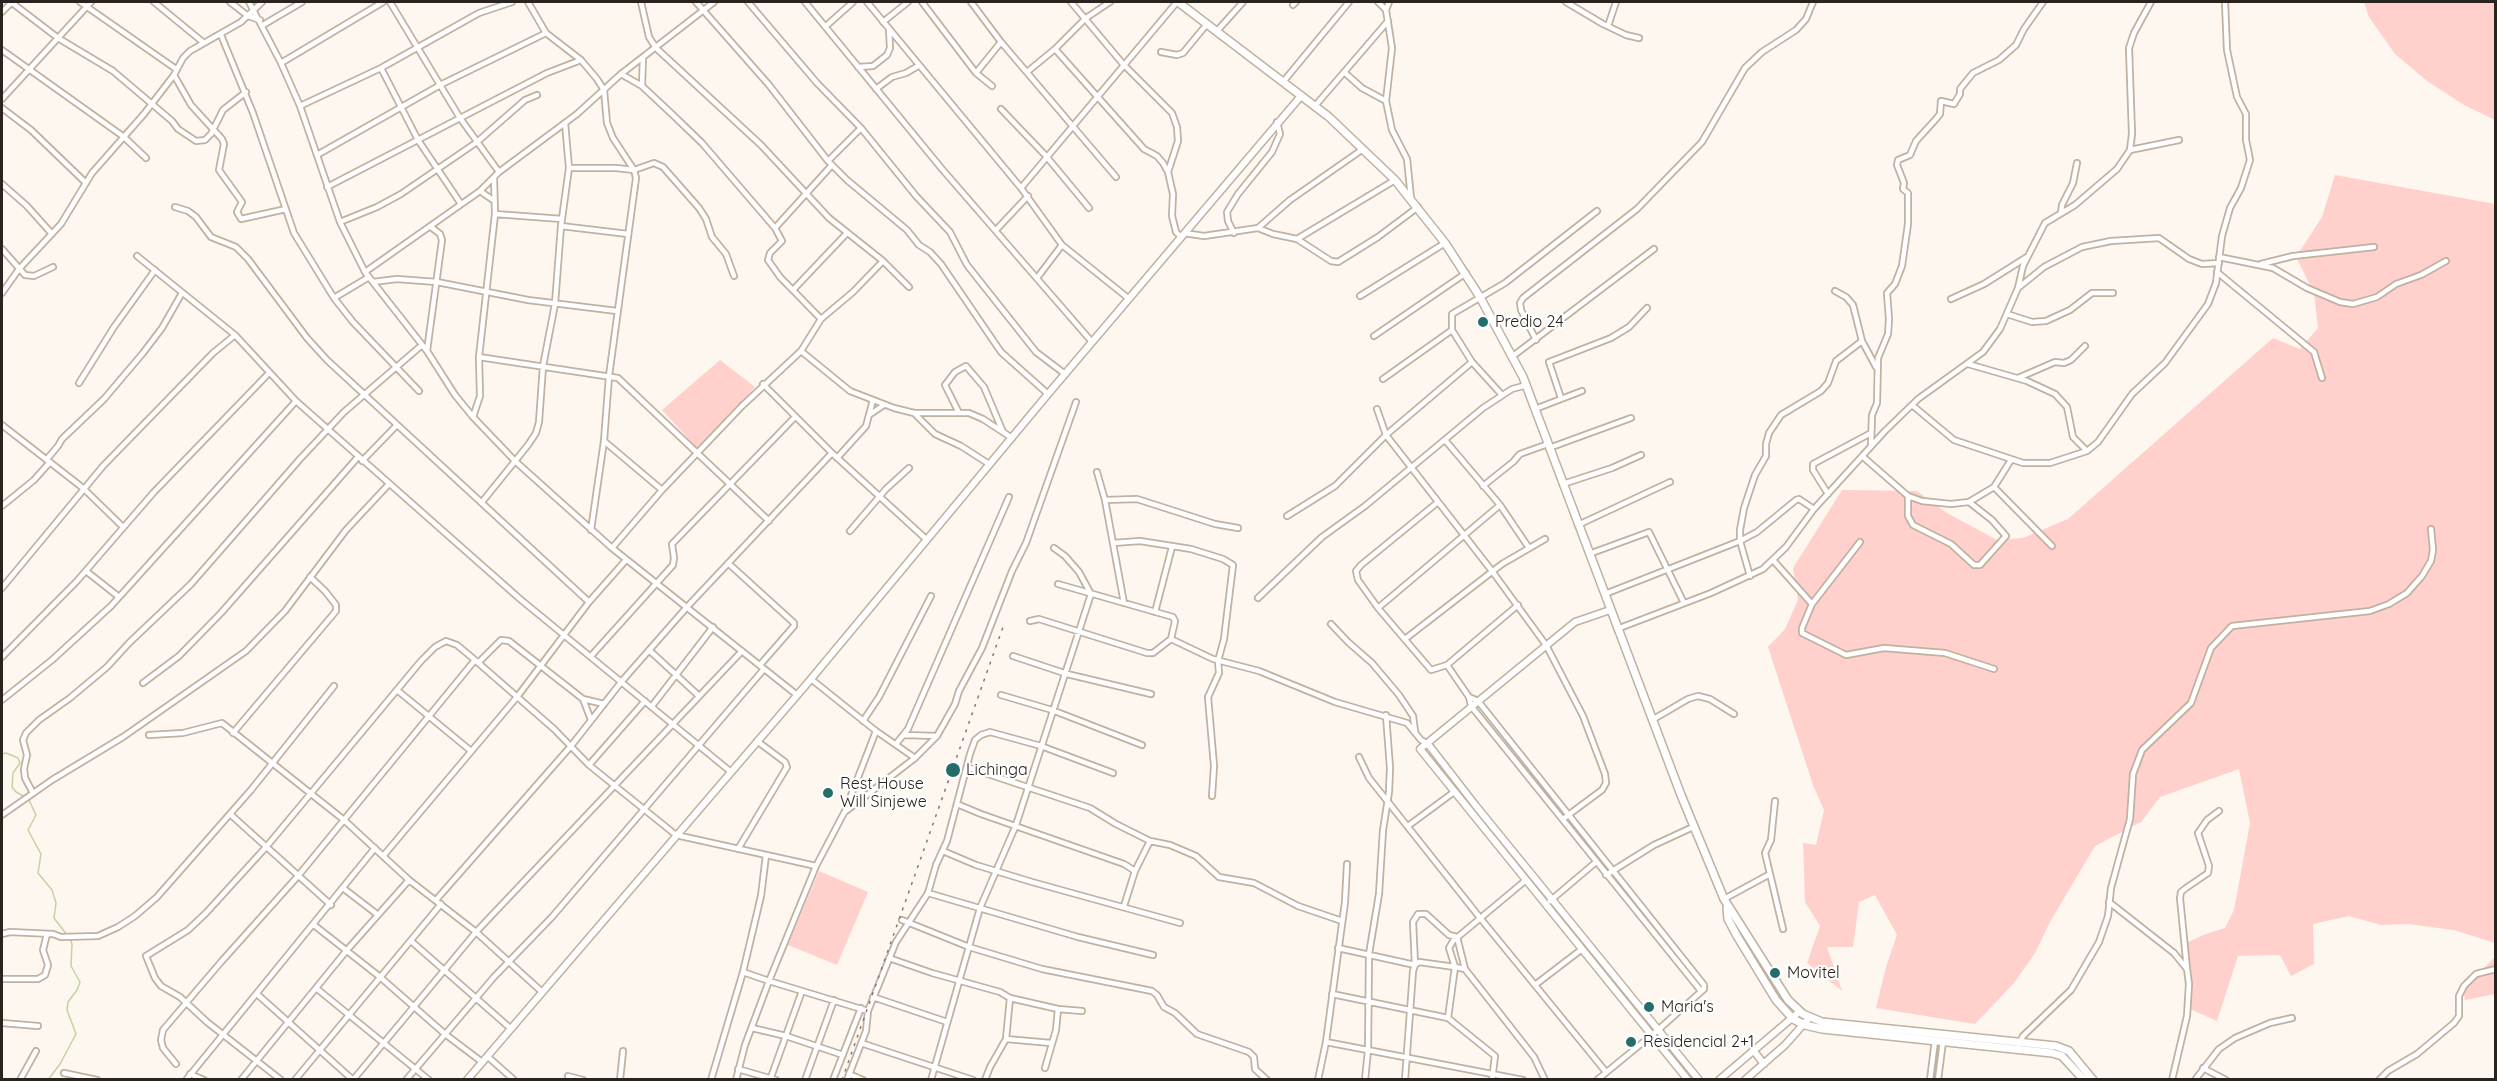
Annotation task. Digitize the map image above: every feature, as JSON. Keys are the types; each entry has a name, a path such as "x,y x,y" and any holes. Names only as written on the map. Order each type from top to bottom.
{"main road":[{"path":"1177,2 1315,106 1363,149 1411,198 1466,273 1527,385 1693,827 1725,902 1755,950 1776,1000 1793,1019 1807,1022 1843,1028 2069,1051 2093,1080"},
{"path":"1725,902 1728,919 1748,955 1807,1022"},
{"path":"1748,955 1755,950"},
{"path":"2062,1052 2084,1080"}],"street":[{"path":"2,12 12,2 58,38 113,71 178,129 196,141 205,140 214,129 217,118 223,110 246,92"},
{"path":"80,2 175,72 191,105 222,139 224,144 219,170 242,202 237,212 241,219 286,209"},
{"path":"2,99 91,2"},
{"path":"154,2 204,43"},
{"path":"230,2 261,23"},
{"path":"249,2 281,63 300,106 340,222 367,275 427,351 473,417 515,461 591,530 797,695"},
{"path":"2,293 19,269 67,215 98,164 152,104 175,72 178,63 190,51 221,35 248,16 262,2"},
{"path":"261,23 302,2"},
{"path":"281,63 383,2"},
{"path":"390,2 442,84 460,118 499,172"},
{"path":"300,106 381,68 479,13 512,2"},
{"path":"528,2 546,33 581,60 604,90 607,123 613,138 634,170 636,178 617,311 604,441 591,530"},
{"path":"641,2 649,37 656,48 761,145 806,195 847,233 883,261 909,287"},
{"path":"696,2 769,85 830,163 907,230 919,245 930,252 941,264 1001,352 1048,394"},
{"path":"334,298 480,190 499,172 565,123 621,74 714,2"},
{"path":"748,2 950,232 967,265 1036,352 1065,374"},
{"path":"806,2 876,89 1092,342"},
{"path":"826,26 853,2"},
{"path":"867,2 1028,196 1062,245 1128,298"},
{"path":"883,22 908,2"},
{"path":"922,2 976,73 992,86"},
{"path":"971,2 1001,42 1116,177"},
{"path":"1071,2 1123,64 1172,113 1177,127 1178,141 1168,172"},
{"path":"1028,72 1055,50 1086,18 1110,2"},
{"path":"1021,188 1177,2"},
{"path":"1217,31 1243,2"},
{"path":"1283,82 1349,2"},
{"path":"1378,2 1386,10"},
{"path":"1389,2 1386,10 1392,48 1386,101 1392,130 1407,159 1411,198"},
{"path":"1566,2 1626,35 1639,38"},
{"path":"1608,26 1616,2"},
{"path":"1536,340 1521,310 1520,303 1523,298 1637,209 1702,142 1745,68 1762,52 1796,30 1806,19 1813,2"},
{"path":"1871,445 1872,415 1877,403 1878,358 1888,334 1887,292 1895,284 1902,266 1908,224 1908,194 1903,189 1898,160 1910,155 1920,135 1940,114 1941,101 1954,104 1960,89 1973,72 1999,60 2016,45 2043,2"},
{"path":"1617,629 1750,576 1773,560 1814,509 1871,445 1912,405 1983,352 2000,329 2018,288 2028,256 2045,223 2075,205 2117,169 2130,150 2132,134 2129,48 2151,2"},
{"path":"1912,405 1954,440 2023,463 2050,464 2087,451 2098,442 2132,394 2165,363 2208,304 2230,208 2241,188 2250,160 2246,140 2246,114 2237,97 2227,50 2224,2"},
{"path":"1315,106 1388,21"},
{"path":"1161,52 1177,55 1182,53 1207,23"},
{"path":"858,67 873,66 887,55 890,48 889,29"},
{"path":"317,154 442,84 546,33"},
{"path":"221,35 246,92 294,232 334,298 353,322 419,391"},
{"path":"976,73 1001,42"},
{"path":"2,50 124,137 146,158"},
{"path":"1055,50 1144,149 1156,156 1168,172 1173,194 1172,216 1176,232 1183,235 1204,236 1257,228 1290,200 1363,149"},
{"path":"642,86 644,57"},
{"path":"327,186 547,73 581,60"},
{"path":"876,89 892,77 906,74 918,66"},
{"path":"381,68 418,140 461,204"},
{"path":"1344,72 1362,88 1386,101"},
{"path":"621,74 642,86 702,143 775,228 782,240 770,253 768,260 821,319"},
{"path":"340,222 377,207 437,171 477,142 525,100 537,95"},
{"path":"467,1080 811,679 1128,298 1301,96"},
{"path":"2,108 32,130 86,183"},
{"path":"1001,108 1046,156 1089,208"},
{"path":"1234,233 1228,221 1227,212 1238,194 1272,152 1280,134 1278,122"},
{"path":"482,502 536,432 539,422 543,366 555,304 561,226 569,168 565,123"},
{"path":"775,228 806,195 861,128"},
{"path":"2130,150 2180,140"},
{"path":"569,168 634,170 654,163 663,167 706,219 712,237 726,254 734,276"},
{"path":"2061,213 2062,205 2073,183 2077,164"},
{"path":"473,417 480,396 479,357 495,214 494,178"},
{"path":"1297,239 1395,180"},
{"path":"2,184 27,206 52,234"},
{"path":"480,190 494,200"},
{"path":"996,230 1028,196"},
{"path":"175,207 196,217 211,237 236,247 248,259 307,338 396,426 589,602"},
{"path":"1257,228 1297,239 1331,261 1338,262 1378,237 1418,207"},
{"path":"1502,395 1472,362 1452,330 1452,314 1505,283 1597,211"},
{"path":"495,214 562,219"},
{"path":"427,351 442,240 440,234 431,226"},
{"path":"561,226 628,234"},
{"path":"793,290 847,233"},
{"path":"2018,288 2044,267 2082,247 2111,241 2159,238 2189,259 2202,264 2219,260 2260,264 2273,268 2323,295 2340,302 2353,304 2361,304 2377,297 2396,284 2421,275 2446,261"},
{"path":"1360,296 1445,243"},
{"path":"1037,278 1062,245"},
{"path":"2260,264 2293,256 2374,247"},
{"path":"2,249 25,274 34,276 53,267"},
{"path":"1513,356 1654,249"},
{"path":"137,255 235,334 296,401 360,459 564,635 731,772"},
{"path":"1951,299 1984,284 2028,256"},
{"path":"612,548 662,490 763,384 801,351 821,319 854,292 883,261"},
{"path":"79,383 114,327 155,270"},
{"path":"2217,272 2314,352 2322,378"},
{"path":"1374,336 1466,273"},
{"path":"373,282 397,279 437,282 555,304 617,311"},
{"path":"1835,291 1846,297 1853,305 1862,341 1877,369"},
{"path":"2,506 34,480 62,439 104,399 137,361 162,328 182,293"},
{"path":"2007,314 2032,322 2046,321 2070,310 2092,293 2114,293"},
{"path":"1562,398 1548,365 1549,362 1611,338 1629,327 1647,308"},
{"path":"1383,379 1452,330"},
{"path":"2,588 83,488 195,371 235,334"},
{"path":"1750,576 1740,541 1744,508 1755,476 1766,456 1766,444 1774,425 1789,409 1821,391 1828,383 1836,361 1862,341"},
{"path":"33,793 25,778 27,755 23,740 26,733 39,720 107,667 191,584 327,430 395,366 422,345"},
{"path":"2018,378 2055,362 2071,360 2085,346"},
{"path":"801,351 850,391 885,405 914,413 936,414 958,411 969,413 983,419 1012,438"},
{"path":"479,357 609,376 624,382 769,520"},
{"path":"1287,516 1335,486 1386,435 1472,362"},
{"path":"1968,364 2018,378 2047,390 2061,399 2067,407 2073,437 2087,451"},
{"path":"958,411 945,385 955,372 966,366 984,387 1003,432"},
{"path":"2,657 86,571 198,444 269,373"},
{"path":"763,384 837,458 926,539"},
{"path":"1258,598 1322,537 1365,506 1483,408 1502,395 1527,385"},
{"path":"1535,409 1582,391"},
{"path":"837,458 862,431 873,400"},
{"path":"2,700 95,622 296,401"},
{"path":"845,811 915,758 937,736 970,674 996,616 1012,571 1026,543 1076,402"},
{"path":"869,415 885,405"},
{"path":"1377,409 1386,435 1518,605 1546,645 1583,716 1605,774 1606,783 1602,790 1563,819"},
{"path":"914,413 935,434 961,446 989,465"},
{"path":"591,656 673,565 672,544 795,417"},
{"path":"1483,486 1520,454 1631,418"},
{"path":"2,425 83,488 123,527"},
{"path":"143,682 179,656 221,613 360,459 396,426"},
{"path":"1828,494 1813,470 1814,464 1871,433"},
{"path":"604,441 662,490"},
{"path":"1445,441 1500,506 1529,548"},
{"path":"436,900 571,746 622,681 687,607 832,453"},
{"path":"1563,484 1612,468 1641,455"},
{"path":"1862,456 1908,496 1922,501 1951,504 1969,502 1994,487 2012,460"},
{"path":"850,531 909,468"},
{"path":"1097,472 1105,500 1124,603"},
{"path":"1578,525 1670,482"},
{"path":"2,815 123,737 246,651 285,610 346,530 389,484"},
{"path":"1994,487 2052,546"},
{"path":"1908,496 1908,516 1913,525 1951,544 1974,565 1980,565 2006,536 1992,520 1969,502"},
{"path":"896,744 904,735 939,661 961,604 1009,497"},
{"path":"1105,500 1137,499 1215,524 1238,528"},
{"path":"1605,594 1740,541 1757,532 1796,500 1799,499 1814,509"},
{"path":"1438,502 1356,571 1358,580 1378,608 1428,668 1435,670 1446,665 1518,605"},
{"path":"1378,608 1500,506"},
{"path":"2019,1046 2023,1036 2071,990 2086,967 2103,933 2130,819 2133,774 2142,750 2191,703 2211,648 2232,626 2370,611 2389,604 2406,593 2426,569 2433,550 2431,529"},
{"path":"1589,554 1648,532 1684,603"},
{"path":"1405,639 1492,571 1545,538"},
{"path":"1113,543 1140,542 1191,549 1233,565 1224,639 1218,661 1220,665 1216,682 1208,697 1214,766 1212,796"},
{"path":"1860,542 1812,604 1802,633 1846,655 1884,648 1944,653 1994,669"},
{"path":"1155,612 1172,547"},
{"path":"931,1080 980,908 1016,825 1052,710 1067,674 1091,594 1079,572 1065,556 1054,548"},
{"path":"384,855 517,697 589,602 626,560"},
{"path":"1773,560 1812,604"},
{"path":"406,1080 475,1000 546,924 644,810 794,626 795,623 728,563"},
{"path":"86,571 119,597"},
{"path":"233,733 336,611 336,605 310,577"},
{"path":"1030,621 1040,619 1147,653 1153,653 1171,639 1174,619 1058,584"},
{"path":"863,721 888,680 932,596"},
{"path":"1420,749 1575,622 1610,610"},
{"path":"1331,624 1372,663 1399,694 1413,716 1415,731"},
{"path":"652,706 713,627"},
{"path":"1171,639 1218,661 1259,671 1335,702 1407,723 1421,740 1428,744 1699,1080"},
{"path":"176,1064 163,1048 163,1030 298,876 477,661 501,640 509,641 583,699 604,705"},
{"path":"281,1080 158,983 146,956 188,930 267,846 435,647 446,641 457,645 477,661 590,765 676,835 816,866"},
{"path":"649,650 699,696"},
{"path":"257,994 353,1080 476,932 742,651"},
{"path":"1013,656 1067,674 1151,694"},
{"path":"1446,665 1469,697 1471,706 1701,991"},
{"path":"811,679 876,731 915,758"},
{"path":"2,934 10,932 61,937 98,936 118,927 157,897 274,764 334,686"},
{"path":"398,690 471,751"},
{"path":"1001,695 1052,710 1142,746"},
{"path":"1652,720 1688,699 1698,696 1710,699 1734,714"},
{"path":"1469,697 1478,701 1704,984 1701,991 1658,1030 1597,1080"},
{"path":"583,699 591,720"},
{"path":"590,765 645,700"},
{"path":"1365,1080 1368,1050 1369,954 1381,869 1390,768 1386,716"},
{"path":"149,735 183,733 222,723 312,793 384,855 409,880 476,932 541,991"},
{"path":"736,1080 769,981 816,866 845,811 876,731"},
{"path":"863,1080 848,1077 866,1031 868,1011 904,922 928,893 936,865 943,851 975,740 990,732 1041,746 1113,773"},
{"path":"904,735 937,736"},
{"path":"1421,740 1420,749 1688,1080"},
{"path":"738,849 787,767 785,762 758,741"},
{"path":"1359,757 1369,778 1534,986 1606,1072"},
{"path":"967,767 1090,808 1150,841 1191,853 1219,877 1254,883 1306,909 1342,921"},
{"path":"1408,826 1454,792"},
{"path":"1775,801 1771,840 1765,853 1784,929"},
{"path":"957,804 1124,864 1135,871"},
{"path":"2172,1080 2187,1016 2187,969 2181,892 2208,873 2209,866 2198,833 2207,820 2219,811"},
{"path":"230,814 331,904"},
{"path":"1606,875 1654,845 1693,827"},
{"path":"1580,841 1585,836"},
{"path":"1498,846 1504,840"},
{"path":"1124,906 1135,871 1150,841"},
{"path":"186,1080 375,848"},
{"path":"943,851 995,870 1180,923"},
{"path":"711,1080 743,972 761,896 766,855"},
{"path":"1545,904 1596,862"},
{"path":"1318,1080 1326,1042 1347,864"},
{"path":"1725,902 1770,874"},
{"path":"241,1080 347,950 409,880"},
{"path":"1448,1018 1455,968 1449,948 1457,938 1526,880"},
{"path":"343,888 378,915"},
{"path":"928,893 1100,943 1153,955"},
{"path":"2109,902 2174,953 2187,969"},
{"path":"295,1080 441,904"},
{"path":"1405,1080 1415,965 1413,922 1418,914 1426,914 1449,935 1457,938"},
{"path":"904,922 969,947 1042,969 1152,991 1164,1007 1175,1013 1197,1034 1249,1052 1254,1057 1255,1069 1266,1080"},
{"path":"314,925 482,1062"},
{"path":"2,979 38,979 45,975 48,965 44,950 47,934"},
{"path":"1457,938 1465,969 1534,1057 1543,1079"},
{"path":"411,941 475,1000 510,1028"},
{"path":"1338,948 1415,965 1419,962 1465,969"},
{"path":"1534,986 1582,949"},
{"path":"889,958 1000,992 1010,998 1058,1009 1082,1011"},
{"path":"1594,964 1601,960"},
{"path":"2379,1080 2388,1071 2417,1054 2454,1023 2459,1016 2459,996 2464,986 2476,974 2496,969"},
{"path":"743,972 868,1011"},
{"path":"316,988 429,1080"},
{"path":"738,1069 772,1079 802,991"},
{"path":"1332,994 1448,1018 1494,1056 1492,1080"},
{"path":"873,997 947,1022"},
{"path":"986,1080 990,1067 1006,1039 1010,998"},
{"path":"1628,1005 1633,999"},
{"path":"805,1080 834,1000"},
{"path":"833,1080 861,1008"},
{"path":"1046,1068 1056,1030 1058,1009"},
{"path":"1719,1080 1799,1012"},
{"path":"2195,1080 2220,1049 2235,1038 2270,1023 2292,1018"},
{"path":"1745,1080 1807,1022"},
{"path":"2,1023 38,1026"},
{"path":"752,1028 818,1045 843,1055"},
{"path":"1930,1080 1939,1038"},
{"path":"1938,1080 1939,1038"},
{"path":"1006,1039 1051,1043"},
{"path":"1326,1042 1474,1071 1493,1072 1523,1080"},
{"path":"861,1043 973,1080"},
{"path":"1753,1050 1764,1064"},
{"path":"20,1080 36,1051"},
{"path":"620,1080 623,1051"},
{"path":"487,1056 514,1080"},
{"path":"2203,1068 2226,1080"},
{"path":"64,1073 97,1080"},
{"path":"190,1074 204,1080"},
{"path":"568,1076 583,1080"}],"shaded area":[{"path":"2364,2 2495,2 2495,120 2464,105 2427,81 2395,54 2369,17"},
{"path":"2335,175 2495,204 2495,943 2454,930 2408,924 2381,925 2349,916 2313,924 2314,964 2291,976 2280,955 2238,956 2217,1021 2188,1008 2184,944 2225,928 2234,910 2250,823 2239,769 2160,797 2141,822 2095,846 2050,922 2035,953 2014,983 1975,1024 1876,1008 1897,935 1875,895 1859,902 1853,947 1827,947 1842,991 1807,963 1820,926 1805,902 1803,843 1816,845 1824,810 1813,785 1768,647 1785,629 1798,600 1793,568 1842,490 1917,491 1947,513 1997,540 2023,538 2068,519 2273,338 2300,349 2318,328 2314,293 2296,257 2322,217"},
{"path":"720,360 755,387 697,448 662,410"},
{"path":"819,871 868,892 837,965 788,945"},
{"path":"2495,957 2495,994 2465,1000 2463,989"}],"waterway":[{"path":"2,754 6,753 18,758 20,763 13,773 12,787 25,797"},
{"path":"29,800 36,815 28,830 41,854 38,873 52,890 56,903 54,918 67,935"},
{"path":"48,1080 60,1064 76,1034 67,1010 68,1002 80,982 71,966 70,938"}],"railway":[{"path":"842,1080 1003,627"}],"place":[{"name":"Predio 24","path":"1483,322"},
{"name":"Lichinga","path":"953,770"},
{"name":"Rest House Will Sinjewe","path":"828,793"},
{"name":"Movitel","path":"1775,973"},
{"name":"Maria's","path":"1649,1007"},
{"name":"Residencial 2+1","path":"1631,1042"}]}
